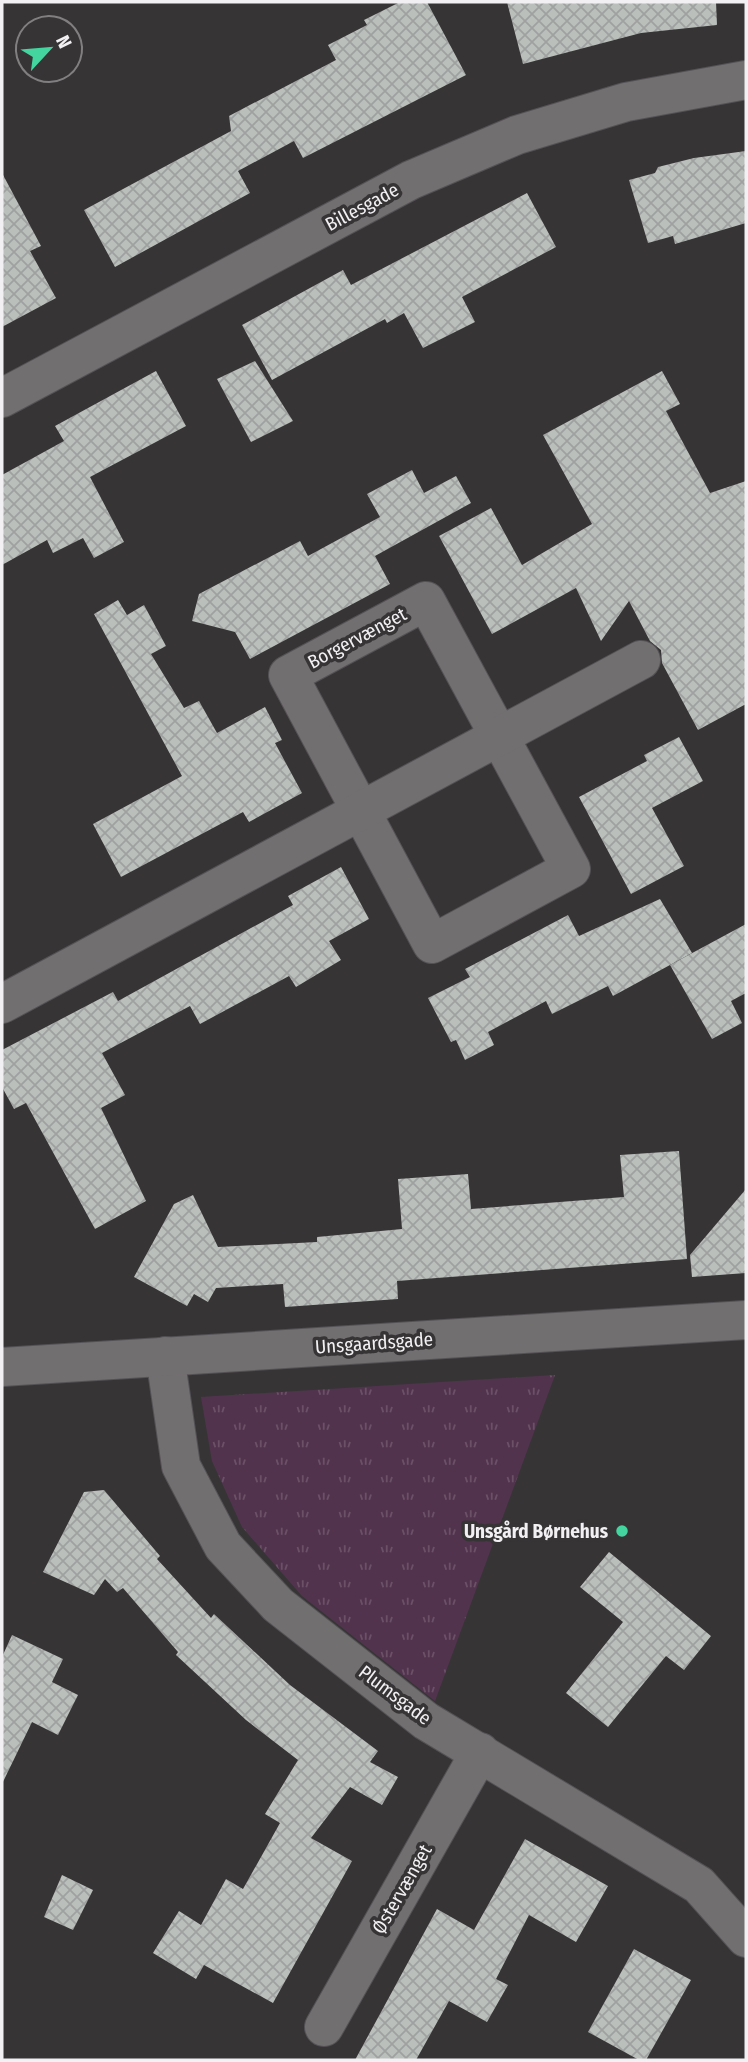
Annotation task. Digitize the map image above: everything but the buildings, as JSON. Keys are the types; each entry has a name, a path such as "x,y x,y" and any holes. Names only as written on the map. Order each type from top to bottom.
{"street":[{"name":"Billesgade","path":"2,398 411,180 517,135 626,102 746,80"},
{"name":"Borgervænget","path":"426,601 499,736 571,869 432,944 288,675 426,601"},
{"path":"2,1004 641,660"},
{"name":"Unsgaardsgade","path":"2,1367 746,1320"},
{"name":"Plumsgade","path":"165,1356 181,1466 223,1546 278,1605 426,1721 699,1885 746,1938"},
{"name":"Østervænget","path":"324,2027 480,1752"}],"green space":[{"path":"555,1375 435,1701 302,1596 242,1527 212,1461 201,1397"}],"place":[{"name":"Unsgård Børnehus","path":"622,1531"}]}
